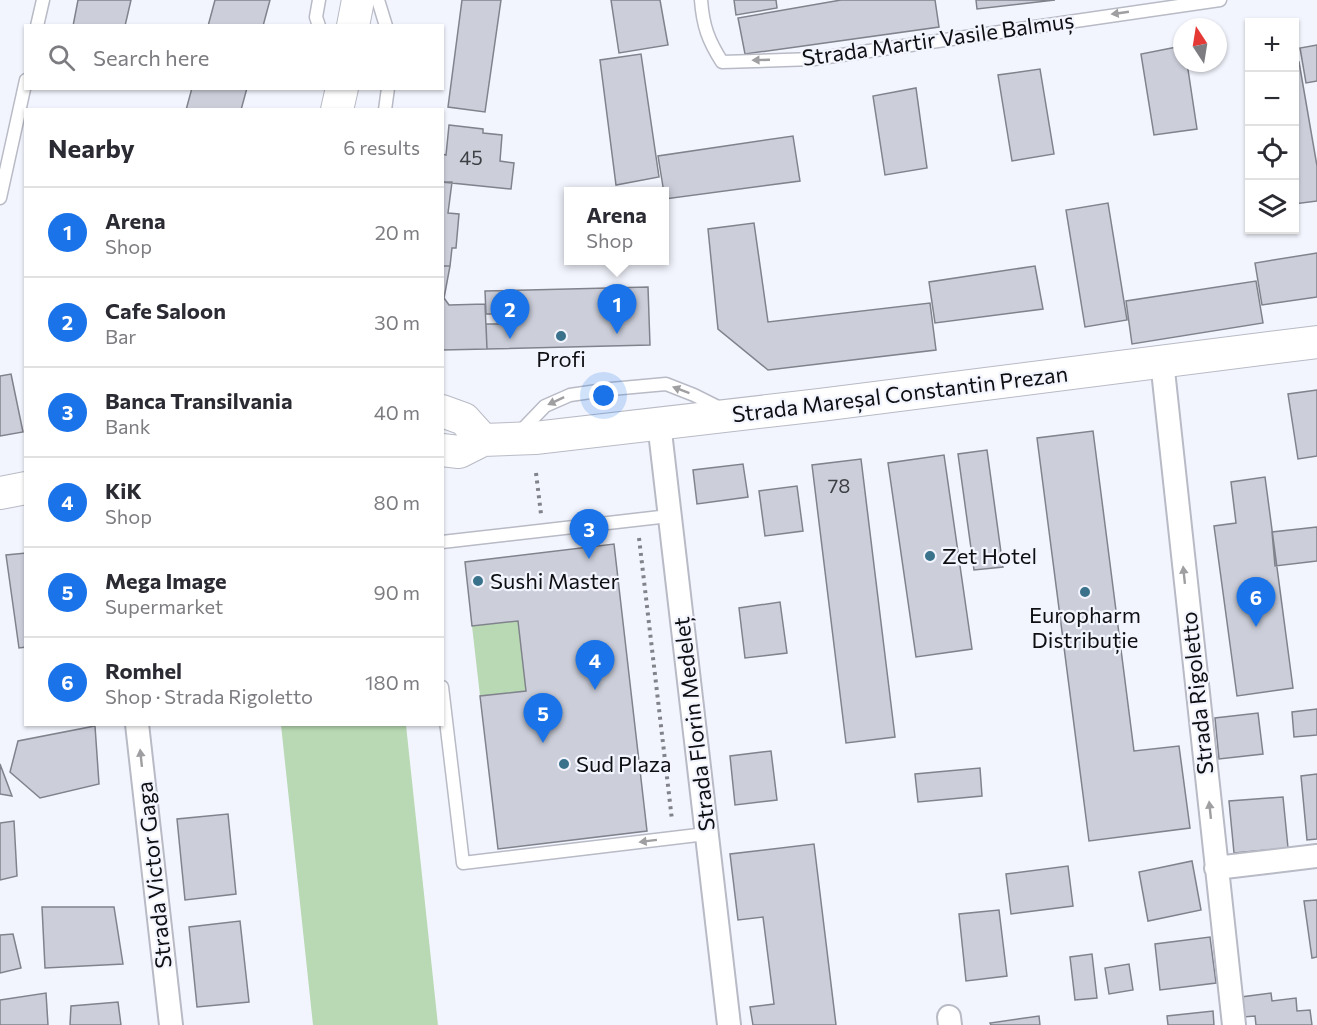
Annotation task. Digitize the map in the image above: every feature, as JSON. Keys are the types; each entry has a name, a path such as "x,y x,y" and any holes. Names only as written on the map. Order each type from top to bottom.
{"main road":[{"path":"353,24 358,0"},
{"path":"337,108 342,90"},
{"name":"Strada Mareșal Constantin Prezan","path":"468,448 1317,342"},
{"path":"444,412 464,419 468,448"},
{"path":"0,493 24,488"}],"street":[{"name":"Strada Rigoletto","path":"1162,361 1234,1025"},
{"name":"Strada Florin Medeleț","path":"658,423 729,1025"},
{"name":"Strada Victor Gaga","path":"137,726 171,1025"},
{"path":"1216,868 1317,856"}],"lane":[{"path":"37,24 43,0"},
{"path":"318,24 316,17 319,0"},
{"path":"378,0 385,24"},
{"name":"Strada Martir Vasile Balmuș","path":"701,0 703,24 711,45 722,62 814,59 1185,2 1220,0"},
{"path":"0,198 24,89"},
{"path":"385,108 388,90"},
{"path":"468,448 570,395 611,389 666,384 734,415"},
{"path":"444,542 669,516"},
{"path":"444,704 463,863 706,834"}],"path":[{"path":"637,519 674,838"}],"green space":[{"path":"518,621 526,691 480,696 472,626"},
{"path":"281,726 406,726 438,1025 313,1025"}],"building":[{"path":"78,0 131,0 125,24 73,24"},
{"path":"215,0 270,0 264,24 209,24"},
{"path":"462,0 501,0 485,112 448,107"},
{"path":"611,0 660,0 668,45 619,53"},
{"path":"734,0 776,0 777,8 736,15"},
{"path":"841,0 935,0 939,27 745,54 738,18"},
{"path":"976,0 1055,0 977,9"},
{"path":"1317,45 1317,81 1306,83 1300,48"},
{"path":"1173,48 1173,72 1188,72 1197,129 1154,135 1141,54"},
{"path":"641,54 659,177 616,185 600,60"},
{"path":"1299,62 1317,166 1317,201 1299,203"},
{"path":"1040,69 1054,154 1012,161 998,75"},
{"path":"916,88 927,168 885,175 873,96"},
{"path":"191,90 246,90 242,108 187,108"},
{"path":"449,125 483,129 483,133 502,135 500,161 514,163 511,189 444,182 444,154 446,155"},
{"path":"793,136 800,181 669,198 669,187 663,187 658,156"},
{"path":"444,182 452,182 448,213 459,214 456,248 452,248 450,266 444,266"},
{"path":"1108,203 1127,320 1085,327 1066,210"},
{"path":"754,223 768,322 930,303 936,350 768,370 718,329 708,229"},
{"path":"1317,253 1317,297 1262,305 1255,263"},
{"path":"444,266 450,266 444,298"},
{"path":"1035,266 1043,309 935,323 929,282"},
{"path":"1256,281 1263,323 1132,344 1126,301"},
{"path":"648,287 650,345 487,349 486,324 505,324 505,314 486,314 485,291"},
{"path":"444,298 449,305 485,304 487,349 444,350"},
{"path":"11,374 23,432 0,436 0,376"},
{"path":"1317,390 1317,456 1298,459 1288,394"},
{"name":"Europharm Distribuție","path":"1093,431 1134,751 1179,746 1190,828 1089,841 1037,438"},
{"path":"987,450 1003,567 974,570 958,454"},
{"name":"Zet Hotel","path":"944,455 972,649 916,657 888,463"},
{"path":"861,459 895,737 846,743 812,465"},
{"path":"743,464 748,497 697,504 693,470"},
{"path":"1265,477 1293,688 1237,696 1214,526 1236,523 1231,482"},
{"path":"797,486 803,531 765,536 759,491"},
{"path":"1317,527 1317,561 1275,566 1272,532"},
{"name":"Sud Plaza","path":"614,544 647,831 498,849 480,696 526,691 518,621 472,626 465,562"},
{"path":"24,553 24,647 19,648 6,555"},
{"path":"780,602 787,653 745,658 739,608"},
{"path":"1317,709 1317,735 1294,737 1292,712"},
{"path":"1258,713 1263,754 1219,759 1215,718"},
{"path":"95,726 99,784 40,798 10,772 18,741"},
{"path":"771,751 777,800 735,805 730,756"},
{"path":"0,764 12,796 0,794"},
{"path":"980,768 982,796 918,802 915,774"},
{"path":"1317,774 1317,839 1307,840 1301,776"},
{"path":"1283,797 1288,848 1234,853 1229,801"},
{"path":"228,814 236,894 185,900 177,819"},
{"path":"14,821 17,876 0,880 0,823"},
{"path":"814,844 836,1025 753,1025 750,1007 774,1004 763,917 738,920 730,854"},
{"path":"1192,861 1201,910 1148,921 1139,872"},
{"path":"1068,866 1073,906 1011,914 1006,874"},
{"path":"1317,900 1317,957 1312,958 1304,901"},
{"path":"42,907 114,907 123,964 45,968"},
{"path":"999,910 1007,976 966,981 959,914"},
{"path":"240,921 249,1002 197,1007 189,927"},
{"path":"13,934 21,968 0,973 0,935"},
{"path":"1210,937 1216,983 1160,990 1155,944"},
{"path":"1092,954 1097,998 1075,1000 1070,957"},
{"path":"1129,964 1133,990 1109,994 1105,968"},
{"path":"46,993 48,1025 0,1025 0,1000"},
{"path":"1271,993 1272,1001 1296,998 1297,1011 1310,1010 1312,1025 1256,1025 1255,1016 1243,1017 1241,997"},
{"path":"118,1002 121,1025 70,1025 71,1006"},
{"path":"1213,1011 1214,1025 1168,1025 1167,1016"},
{"path":"1039,1016 1040,1025 991,1025 990,1023"}],"place":[{"name":"Arena","path":"617,334"},
{"name":"Profi","path":"561,336"},
{"name":"Cafe Saloon","path":"510,339"},
{"name":"Zet Hotel","path":"930,556"},
{"name":"Banca Transilvania","path":"589,559"},
{"name":"Sushi Master","path":"478,581"},
{"name":"Europharm Distribuție","path":"1085,592"},
{"name":"Romhel","path":"1256,627"},
{"name":"KiK","path":"595,690"},
{"name":"Mega Image","path":"543,743"},
{"name":"Sud Plaza","path":"564,764"}]}
